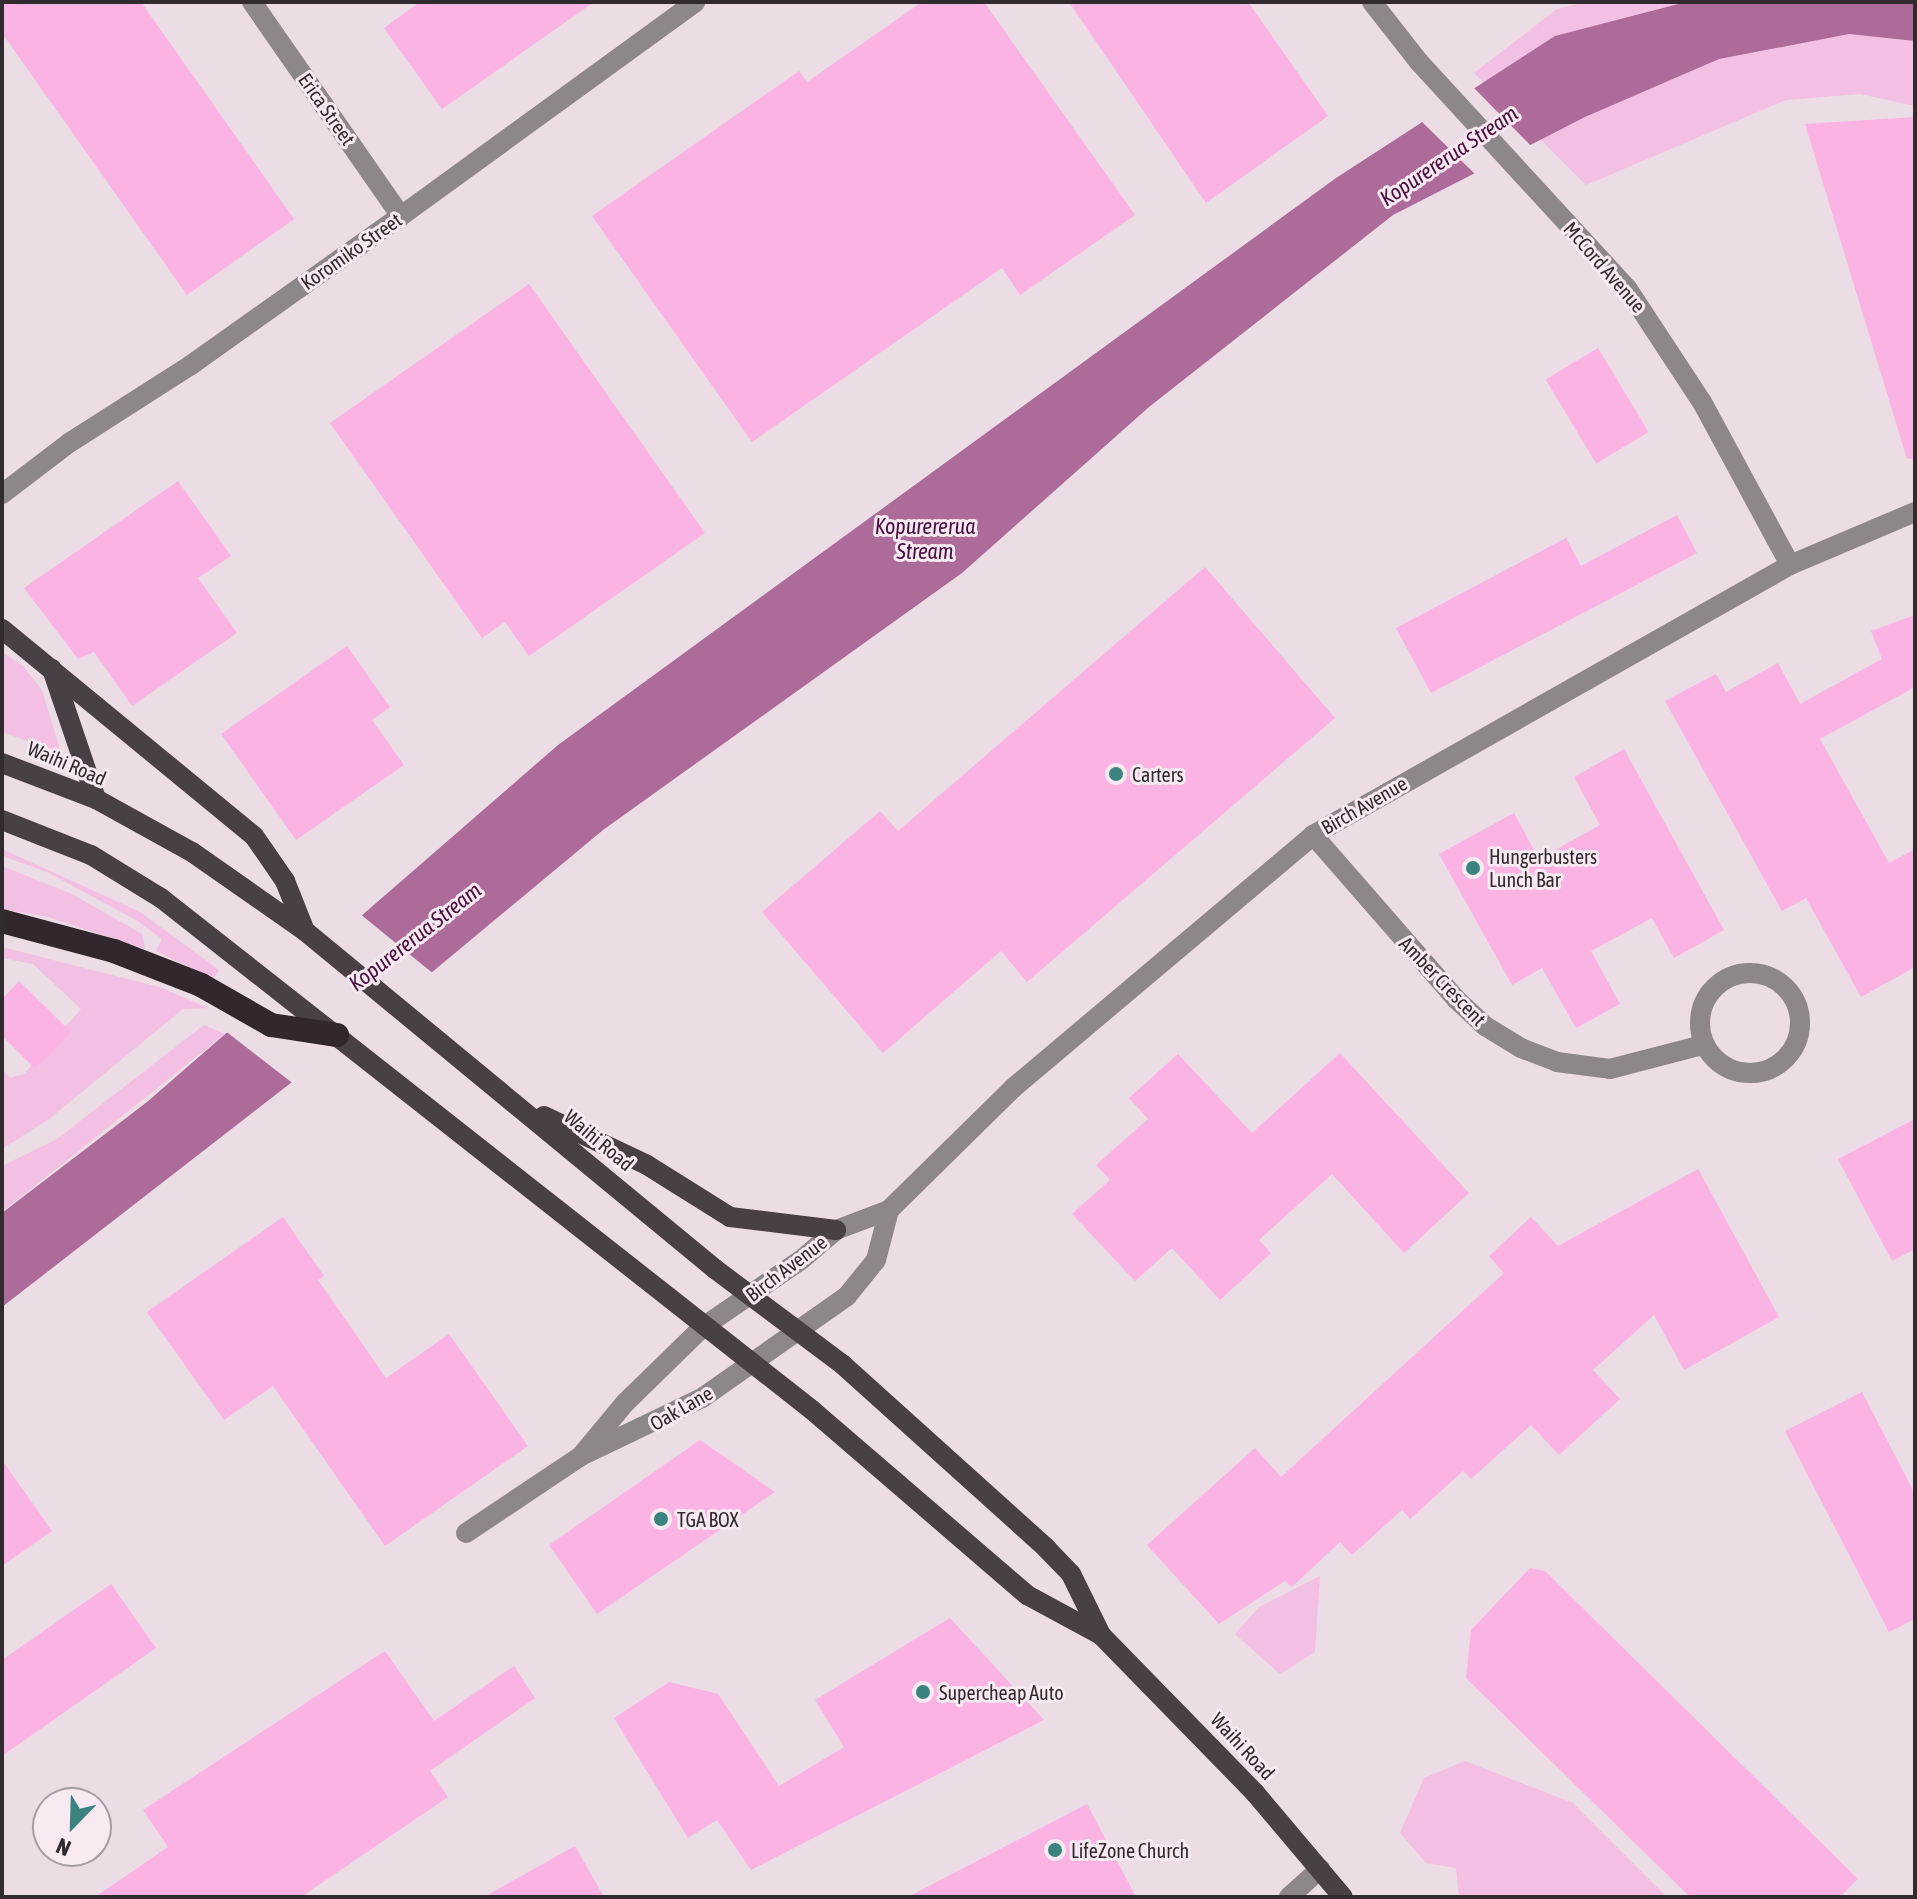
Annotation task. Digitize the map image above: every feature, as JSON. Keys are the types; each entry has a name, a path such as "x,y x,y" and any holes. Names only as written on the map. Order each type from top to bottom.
{"highway":[{"path":"2,921 114,951 240,1007 271,1025 337,1035"}],"main road":[{"path":"2,629 254,836 285,881 305,931"},
{"path":"52,669 96,799"},
{"name":"Waihi Road","path":"2,763 96,799 192,852 305,931 751,1295 842,1364 1071,1574 1101,1635"},
{"name":"Waihi Road","path":"2,820 91,855 161,898 265,975 750,1363 1027,1595 1101,1635 1255,1793 1343,1897"},
{"path":"519,1104 647,1165 730,1217 836,1230"}],"street":[{"name":"Erica Street","path":"252,2 401,216"},
{"name":"Koromiko Street","path":"2,494 69,443 191,365 696,2"},
{"name":"McCord Avenue","path":"1372,2 1419,62 1590,245 1653,324 1790,565"},
{"name":"Birch Avenue","path":"729,1310 836,1230 889,1210 1013,1088 1313,835 1790,565 1915,512"},
{"name":"Amber Crescent","path":"1313,835 1456,999 1485,1026 1521,1048 1557,1062 1610,1069 1702,1045"},
{"path":"1754,972 1770,977 1794,999 1800,1031 1784,1060 1770,1069 1737,1071 1702,1045 1702,1006 1722,980 1754,972"},
{"path":"798,1331 847,1296 876,1260 889,1210"},
{"name":"Oak Lane","path":"581,1456 625,1403 703,1327 729,1310"},
{"name":"Oak Lane","path":"466,1533 581,1456 702,1398 798,1331"},
{"path":"1289,1897 1320,1869"}],"shaded area":[{"path":"1586,2 1915,2 1915,106 1860,94 1786,100 1586,185 1474,73 1557,9"},
{"path":"2,652 23,666 42,690 61,753 2,732"},
{"path":"2,849 140,912 219,970 213,979 156,951 162,939 136,920 47,872 2,856"},
{"path":"2,866 72,894 142,934 145,949 48,917 2,909"},
{"path":"2,947 159,987 208,1008 183,1009 49,1119 2,1149 2,1069 10,1078 24,1074 81,1009 33,964 2,958"},
{"path":"204,1025 225,1034 2,1212 2,1166 57,1139"},
{"path":"1320,1576 1315,1652 1280,1674 1235,1634 1259,1607"},
{"path":"1465,1761 1573,1803 1667,1897 1459,1897 1456,1868 1426,1863 1400,1833 1424,1778"}],"water":[{"name":"Kopurererua Stream","path":"1686,2 1915,2 1915,41 1849,34 1719,59 1585,117 1393,215 1149,407 962,573 603,830 407,993 2,1307 2,1213 147,1102 558,745 1336,178 1555,36"}],"pier":[{"path":"1471,85 1534,149 1478,177 1419,119"},
{"path":"359,913 435,975 295,1085 224,1030"}],"building":[{"path":"2,2 141,2 294,219 187,295 2,33"},
{"path":"420,2 594,2 442,109 384,28"},
{"path":"922,2 984,2 1135,215 1020,295 1002,268 752,442 592,216 799,71 807,82"},
{"path":"1069,2 1248,2 1328,116 1206,203"},
{"path":"1915,117 1915,458 1907,459 1805,124"},
{"path":"529,284 705,533 529,656 505,622 482,638 330,423"},
{"path":"1598,348 1648,432 1596,463 1546,379"},
{"path":"178,481 231,556 198,578 237,633 132,706 94,652 78,659 24,588"},
{"path":"1677,515 1697,553 1431,693 1396,628 1566,538 1581,566"},
{"name":"Carters","path":"1205,567 1335,718 1027,982 1001,951 883,1053 762,912 880,811 898,831"},
{"path":"1915,615 1915,687 1820,739 1889,863 1915,849 1915,967 1861,997 1806,898 1782,911 1665,701 1716,674 1726,692 1778,663 1800,704 1882,659 1871,631"},
{"path":"347,646 390,707 372,720 404,765 296,840 221,734"},
{"path":"1624,749 1724,930 1674,958 1652,918 1591,951 1620,1004 1576,1028 1542,968 1512,985 1439,854 1514,813 1539,859 1600,825 1574,777"},
{"path":"19,981 71,1032 35,1069 2,1036 2,999"},
{"path":"1340,1053 1469,1193 1404,1253 1332,1174 1259,1240 1271,1253 1220,1300 1172,1248 1135,1281 1072,1214 1110,1180 1096,1165 1148,1119 1129,1098 1178,1054 1252,1133"},
{"path":"1915,1119 1915,1249 1892,1261 1838,1159"},
{"path":"1698,1169 1779,1317 1684,1370 1654,1315 1593,1370 1620,1399 1559,1455 1531,1425 1471,1479 1463,1471 1410,1519 1402,1510 1352,1555 1340,1542 1292,1587 1285,1581 1219,1624 1147,1545 1255,1448 1281,1477 1504,1273 1489,1256 1531,1217 1558,1246"},
{"path":"283,1217 324,1276 318,1280 386,1378 449,1334 528,1446 385,1546 273,1386 224,1420 147,1312"},
{"path":"1862,1392 1915,1494 1915,1619 1889,1632 1785,1431"},
{"name":"TGA BOX","path":"700,1440 775,1492 597,1614 549,1545"},
{"path":"2,1460 52,1531 2,1566"},
{"path":"1530,1568 1545,1571 1858,1879 1840,1897 1690,1897 1466,1678 1471,1630"},
{"path":"111,1584 156,1648 2,1756 2,1660"},
{"path":"950,1618 1044,1720 751,1870 717,1820 688,1838 614,1718 669,1682 718,1694 779,1786 844,1747 815,1700"},
{"path":"385,1651 434,1721 514,1666 535,1698 430,1771 448,1797 301,1897 95,1897 168,1847 143,1810"},
{"name":"LifeZone Church","path":"1087,1804 1136,1897 908,1897"},
{"path":"575,1846 604,1897 484,1897"}],"place":[{"name":"Carters","path":"1116,774"},
{"name":"Hungerbusters Lunch Bar","path":"1473,868"},
{"name":"TGA BOX","path":"661,1519"},
{"name":"Supercheap Auto","path":"923,1692"},
{"name":"LifeZone Church","path":"1055,1850"}]}
